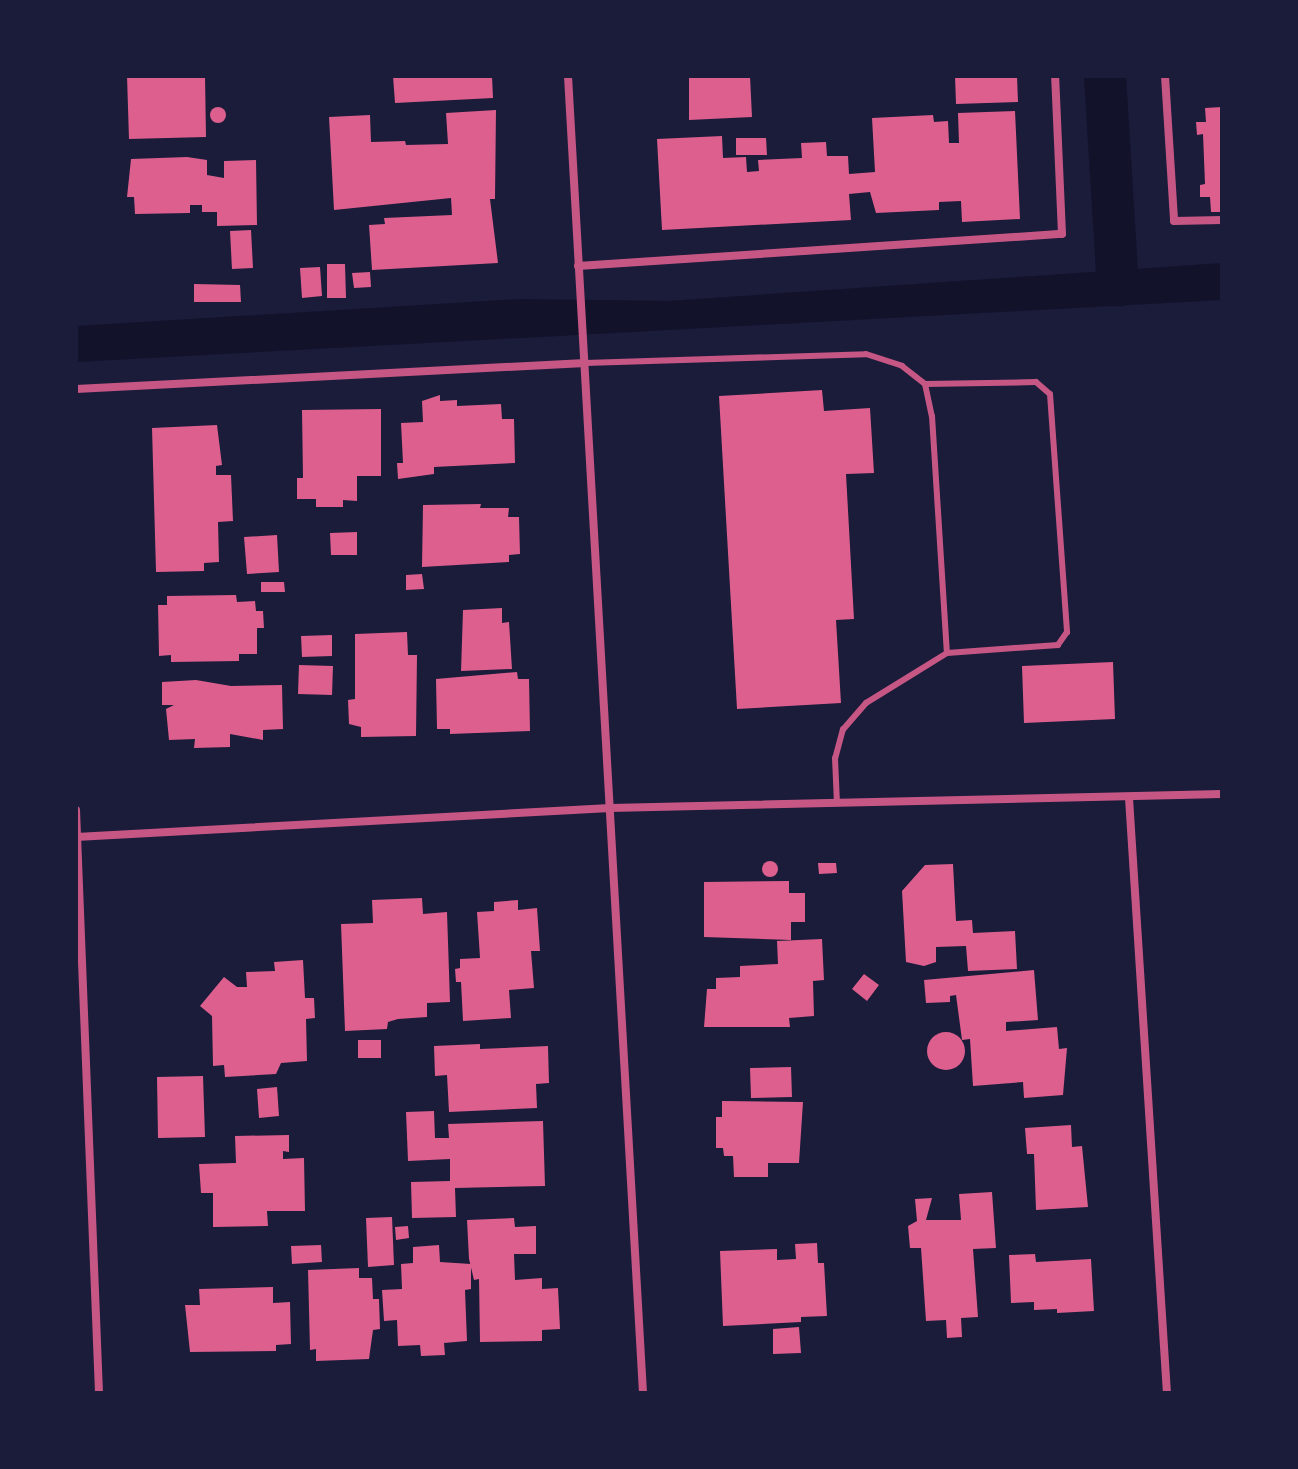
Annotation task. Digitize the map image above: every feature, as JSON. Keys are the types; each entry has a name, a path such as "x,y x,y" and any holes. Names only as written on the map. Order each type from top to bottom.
{"street":[{"path":"568,76 643,1393"},
{"path":"578,266 1062,234 1055,76"},
{"path":"1165,76 1174,221 1222,220"},
{"path":"76,389 585,363"},
{"path":"77,837 610,808 1222,794"},
{"path":"1129,798 1167,1393"},
{"path":"76,810 99,1393"}],"lane":[{"path":"585,363 866,354 902,366 925,384 1036,382 1050,394 1067,632 1058,645 947,653 877,696 843,729 835,758 837,803"},
{"path":"925,384 932,416 947,653"}],"shaded area":[{"path":"1222,263 1222,300 76,362 76,326 520,299 668,301"}],"building":[{"path":"127,76 205,76 206,137 129,139"},
{"path":"393,76 492,76 493,98 395,103"},
{"path":"689,76 750,76 752,117 689,120"},
{"path":"955,76 1017,76 1018,102 956,104"},
{"path":"218,107 226,115 218,123 210,115"},
{"path":"1222,107 1222,212 1211,212 1210,197 1200,197 1200,185 1205,184 1203,134 1197,135 1196,122 1206,122 1205,108"},
{"path":"496,110 495,199 490,199 498,263 372,270 369,225 385,224 384,218 452,215 451,198 334,210 329,117 370,115 371,142 448,144 446,113"},
{"path":"1015,111 1020,219 962,222 961,201 939,202 939,210 876,213 870,192 849,194 851,220 662,230 657,139 722,136 723,158 746,157 747,172 759,171 758,160 802,158 801,143 826,142 827,156 848,156 849,174 875,172 872,118 933,115 934,122 948,121 949,143 959,143 958,113"},
{"path":"736,138 766,138 767,155 736,155"},
{"path":"187,157 207,160 207,175 224,178 224,161 256,160 257,225 217,226 217,212 202,212 202,205 190,205 190,213 135,214 134,197 127,197 131,159"},
{"path":"251,230 253,268 232,269 230,231"},
{"path":"327,264 345,264 346,298 327,298"},
{"path":"320,267 322,296 302,298 300,268"},
{"path":"370,272 371,287 354,288 352,273"},
{"path":"194,284 240,285 241,302 194,302"},
{"path":"822,390 824,411 870,408 874,473 846,474 854,619 836,620 841,703 737,709 719,396"},
{"path":"440,395 440,401 457,400 457,406 501,404 502,419 514,419 515,463 434,467 434,474 398,479 397,463 403,463 401,423 423,422 422,401"},
{"path":"381,409 381,476 357,476 357,501 343,500 343,507 316,507 316,499 297,499 297,478 303,478 302,410"},
{"path":"217,425 222,465 216,466 216,475 231,475 233,521 218,522 219,562 204,563 204,571 156,572 152,428"},
{"path":"481,504 480,508 509,508 508,517 519,517 520,554 509,555 509,562 422,567 423,505"},
{"path":"357,532 357,555 331,555 330,533"},
{"path":"277,535 279,572 247,574 244,537"},
{"path":"422,574 424,589 406,590 406,575"},
{"path":"261,582 284,582 285,592 261,592"},
{"path":"236,595 237,602 255,601 256,611 263,611 264,628 257,628 257,654 239,654 239,661 171,662 171,655 159,656 158,605 167,605 167,596"},
{"path":"502,608 502,623 509,622 512,669 461,671 463,610"},
{"path":"407,632 408,655 417,655 416,736 361,737 361,727 349,724 348,700 355,699 355,634"},
{"path":"332,635 332,656 302,657 301,636"},
{"path":"1113,662 1115,719 1024,723 1022,666"},
{"path":"299,665 333,666 332,695 298,694"},
{"path":"517,672 518,679 529,679 530,731 450,734 450,729 437,729 436,679"},
{"path":"196,680 231,686 282,685 283,729 263,730 263,740 230,734 230,747 194,748 195,739 169,740 166,709 174,705 162,705 162,682"},
{"path":"770,861 776,863 776,875 770,877 764,875 762,869 764,863"},
{"path":"818,863 836,863 837,873 819,874"},
{"path":"953,864 956,921 972,920 973,933 1015,931 1017,969 968,971 966,946 936,947 936,962 924,966 906,962 902,891 925,865"},
{"path":"789,881 789,893 805,893 805,922 791,922 791,940 704,937 704,882"},
{"path":"422,898 423,914 447,912 450,1002 427,1003 427,1017 388,1022 387,1029 345,1031 341,924 373,923 372,900"},
{"path":"518,900 518,910 537,908 540,951 531,951 534,988 509,990 511,1018 463,1021 461,982 456,982 455,969 460,968 460,959 480,958 477,912 494,911 494,902"},
{"path":"822,939 824,980 813,981 814,1016 789,1018 790,1027 704,1027 707,989 716,989 716,978 740,977 740,966 778,964 777,941"},
{"path":"303,960 305,998 314,998 315,1018 306,1019 307,1061 281,1063 276,1074 225,1077 224,1065 213,1066 212,1016 200,1006 224,977 237,987 247,987 246,972 275,971 274,962"},
{"path":"1034,970 1038,1020 1006,1022 1006,1031 1057,1027 1059,1049 1067,1048 1063,1095 1024,1098 1023,1082 973,1086 970,1039 962,1040 956,995 950,996 950,1002 926,1003 924,980"},
{"path":"864,974 879,985 867,1001 852,989"},
{"path":"946,1032 959,1038 965,1051 959,1064 946,1070 933,1064 927,1051 933,1038"},
{"path":"358,1040 381,1040 381,1058 358,1058"},
{"path":"480,1044 480,1049 548,1046 549,1083 536,1084 537,1108 449,1112 447,1075 435,1076 434,1046"},
{"path":"791,1067 792,1097 751,1098 750,1068"},
{"path":"203,1076 205,1137 158,1138 157,1077"},
{"path":"277,1087 279,1116 259,1118 257,1089"},
{"path":"722,1101 803,1102 799,1163 768,1163 768,1177 734,1177 733,1156 724,1156 723,1148 716,1148 716,1117 722,1117"},
{"path":"434,1111 435,1138 449,1138 448,1124 543,1121 545,1186 455,1188 456,1217 412,1218 411,1182 450,1181 450,1159 408,1161 406,1112"},
{"path":"1071,1125 1072,1147 1082,1146 1088,1207 1036,1210 1034,1154 1027,1154 1025,1128"},
{"path":"289,1135 289,1152 283,1151 283,1159 304,1158 305,1211 267,1211 268,1226 213,1227 213,1193 201,1193 199,1164 236,1163 235,1136"},
{"path":"992,1192 996,1248 973,1249 978,1317 961,1318 962,1337 947,1338 946,1320 926,1321 921,1248 910,1248 908,1226 917,1221 915,1199 932,1198 926,1220 961,1220 959,1194"},
{"path":"392,1217 394,1265 368,1267 366,1218"},
{"path":"514,1218 515,1227 536,1226 536,1254 514,1254 515,1280 542,1278 542,1289 558,1288 560,1329 542,1330 542,1341 480,1342 479,1279 474,1280 469,1259 467,1220"},
{"path":"408,1226 409,1238 396,1240 395,1227"},
{"path":"817,1243 818,1263 824,1263 827,1316 801,1317 801,1322 723,1326 720,1251 777,1249 777,1260 796,1259 795,1244"},
{"path":"321,1245 322,1262 292,1264 291,1246"},
{"path":"439,1245 440,1262 471,1264 471,1289 465,1290 467,1341 444,1343 445,1355 421,1356 420,1345 398,1346 397,1320 384,1321 382,1290 402,1289 401,1264 413,1263 413,1247"},
{"path":"1035,1254 1036,1262 1091,1259 1094,1311 1057,1313 1057,1309 1034,1310 1034,1302 1011,1303 1009,1255"},
{"path":"359,1268 359,1278 372,1278 373,1299 379,1299 380,1329 373,1330 369,1359 316,1361 316,1349 310,1350 308,1270"},
{"path":"273,1287 273,1303 290,1302 291,1344 276,1345 276,1351 190,1352 185,1305 200,1305 199,1289"},
{"path":"799,1327 801,1353 773,1354 773,1329"}],"waterway":[{"path":"1105,76 1118,286"}]}
